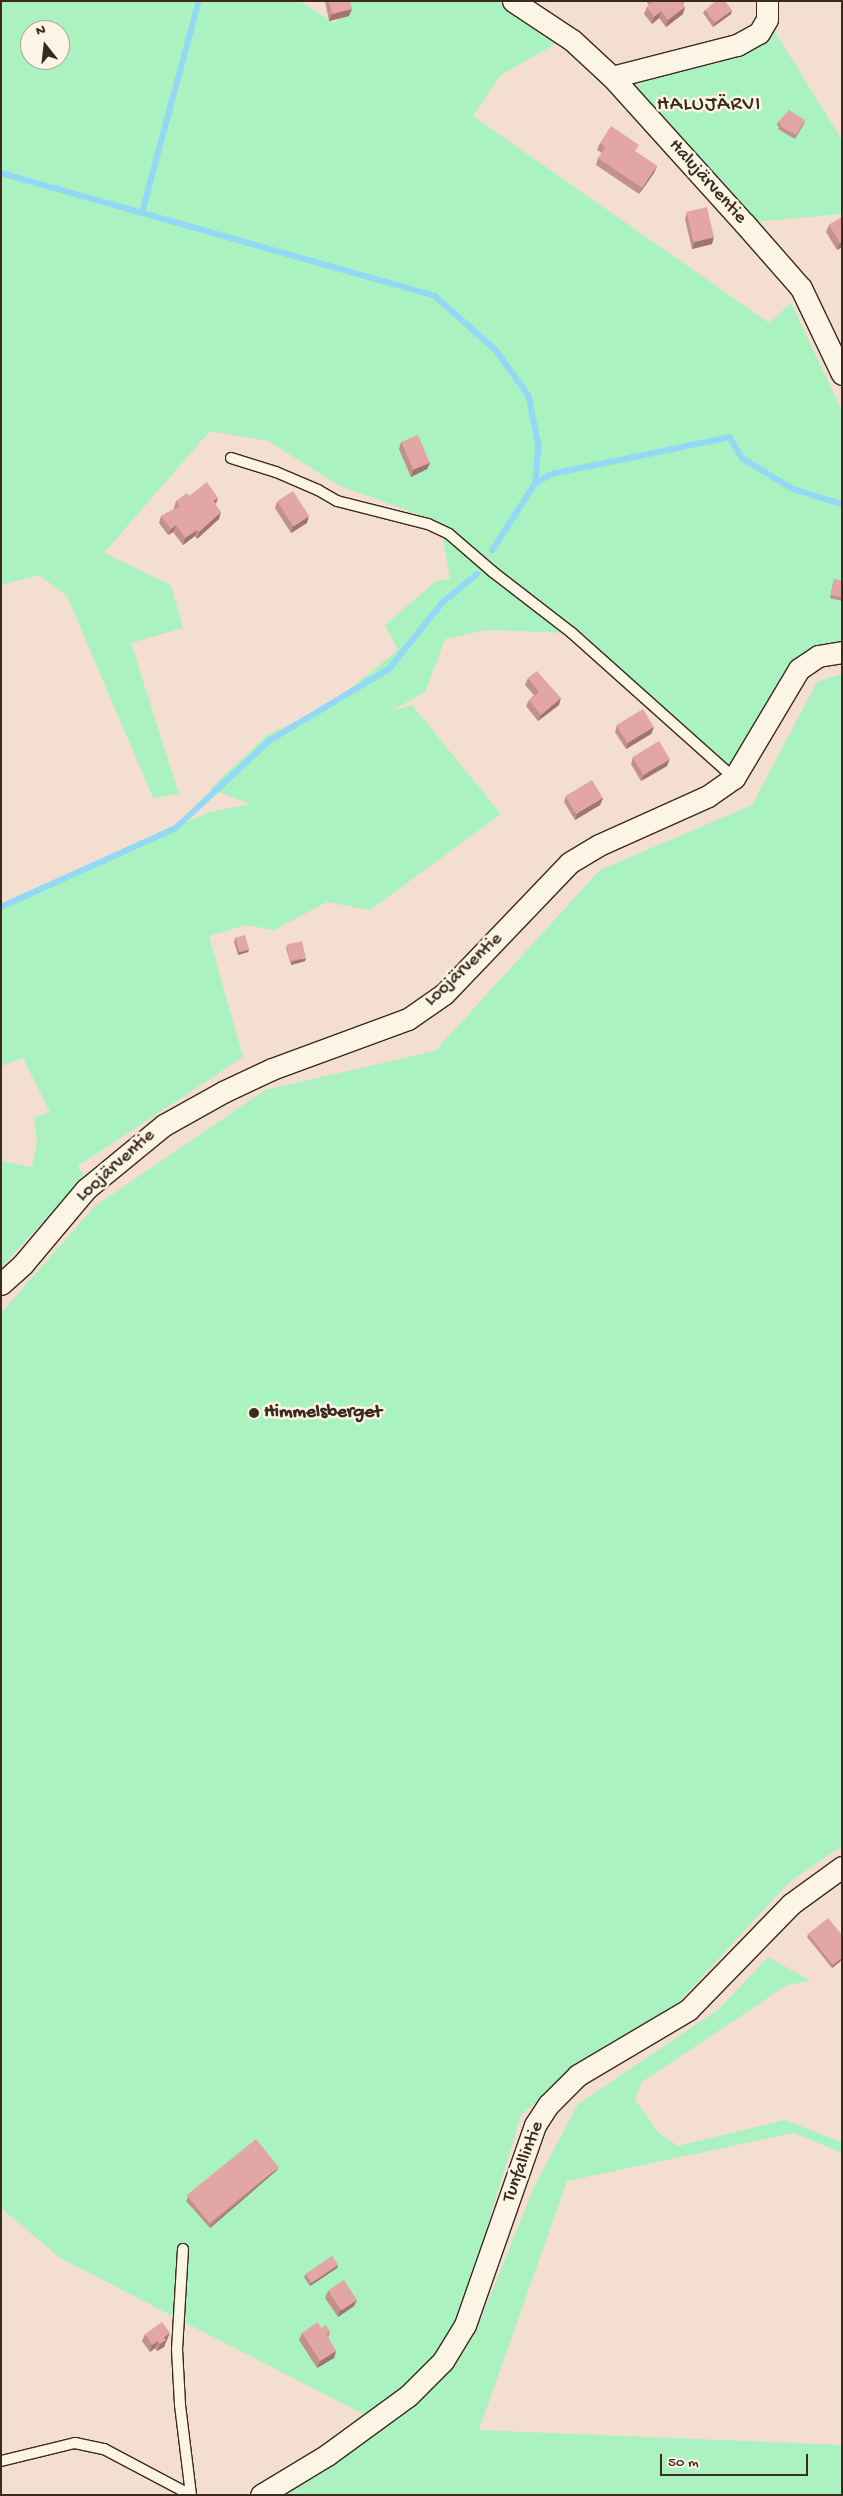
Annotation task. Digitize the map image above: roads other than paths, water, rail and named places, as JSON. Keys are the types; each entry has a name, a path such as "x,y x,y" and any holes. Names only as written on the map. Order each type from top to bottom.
{"street":[{"name":"Halujärventie","path":"513,1 572,40 612,77 801,288 842,374"},
{"path":"612,77 737,45 759,33 767,19 767,1"},
{"name":"Loojärventie","path":"1,1284 23,1264 86,1189 164,1125 223,1092 272,1069 408,1019 444,994 569,863 599,845 708,796 734,778 800,669 818,656 842,652"},
{"name":"Tunfallintie","path":"261,2495 327,2455 408,2396 443,2362 464,2324 535,2125 548,2105 578,2075 688,2010 791,1904 842,1867"}],"lane":[{"path":"231,458 276,472 318,490 337,501 428,524 449,534 492,572 572,633 734,778"},
{"path":"1,2461 75,2443 104,2449 191,2495 180,2405 177,2349 183,2250"}],"waterway":[{"path":"142,213 199,1"},
{"path":"1,173 435,296 496,350 529,396 539,446 536,483 493,550"},
{"path":"536,483 552,474 730,437 742,458 793,489 842,504"},
{"path":"1,907 176,828 269,741 389,669 442,603 477,574"}],"place":[{"name":"Himmelsberget","path":"254,1413"}],"district":[{"name":"HALUJÄRVI","path":"709,106"}]}
